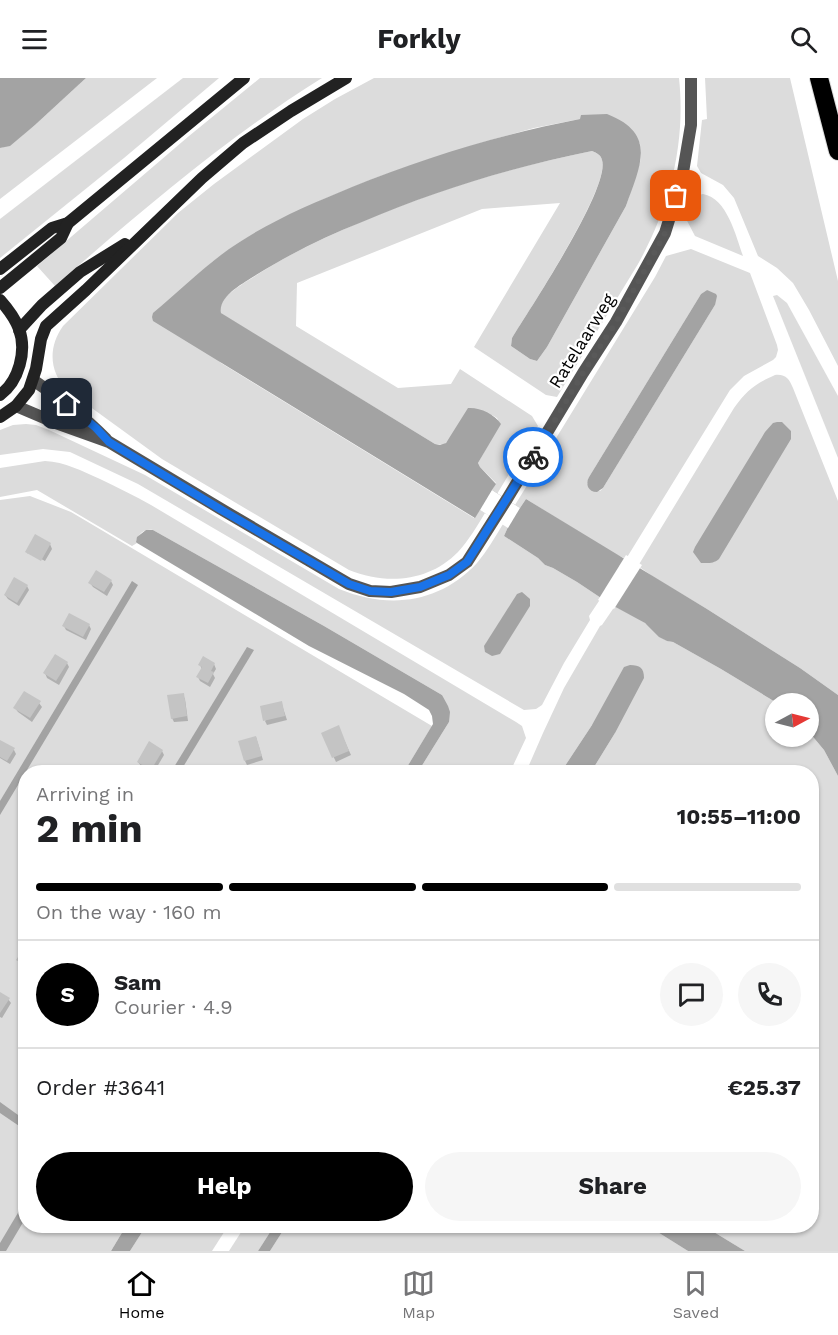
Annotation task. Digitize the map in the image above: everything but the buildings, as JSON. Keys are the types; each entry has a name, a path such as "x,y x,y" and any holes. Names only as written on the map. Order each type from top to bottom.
{"highway":[{"path":"819,78 838,151"}],"main road":[{"path":"0,269 52,228 68,223 244,78"},
{"path":"0,417 16,406 29,390 46,326 202,178 243,144 291,111 346,78"},
{"path":"0,288 61,238 68,223"},
{"path":"19,330 42,305 80,272 146,230"},
{"path":"0,300 11,313 22,342 18,369 13,382 0,395"},
{"path":"18,369 33,380"}],"street":[{"name":"Ratelaarweg","path":"16,406 109,442 349,584 370,591 391,592 420,587 449,575 467,562 507,500 616,322 665,233 682,178 691,124 691,78"},
{"name":"Ratelaarweg","path":"33,380 67,404 109,442"}],"shaded area":[{"path":"0,78 86,78 10,146 0,148"},
{"path":"86,78 157,78 0,199 0,148 10,145 35,125"},
{"path":"183,78 219,78 0,258 0,219"},
{"path":"260,78 322,78 286,101 218,151 152,203 55,286 37,266"},
{"path":"374,78 679,78 681,102 678,150 659,220 638,264 557,397 546,395 474,347 560,203 482,209 297,283 296,326 398,388 451,384 460,369 532,416 538,426 497,494 492,490 496,483 478,463 500,424 497,418 492,415 450,438 444,445 435,444 225,316 221,313 220,305 234,290 274,264 356,224 472,181 592,151 599,154 602,160 601,174 594,195 567,248 512,338 511,346 537,361 626,206 641,159 640,143 580,119 534,128 427,160 324,199 272,224 238,243 212,262 171,299 221,363 474,518 480,510 485,513 466,543 447,562 421,575 392,579 363,575 349,570 162,459 67,390 57,375 53,359 55,342 63,326 178,213 303,119"},
{"path":"705,78 790,78 838,281 838,366 793,283 777,268 758,256 734,198 723,185 701,173 697,166 702,120 707,119"},
{"path":"607,114 623,122 633,131 639,141 640,165 626,206 537,361 511,346 512,338 567,249 594,195 601,174 602,160 592,151 475,180 390,210 334,234 282,260 239,286 224,301 221,313 435,444 446,443 468,408 482,410 495,417 501,424 478,463 496,484 492,490 520,508 526,499 707,609 838,695 838,776 819,744 819,693 765,693 765,696 673,642 659,637 645,623 545,565 504,536 508,527 480,510 475,518 153,321 153,313 227,251 265,227 308,206 436,156 522,132 580,119 581,115"},
{"path":"703,194 711,197 724,210 734,229 743,256 695,236 684,215 690,201"},
{"path":"691,249 750,273 778,350 773,360 744,376 730,390 626,559 526,499 520,508 515,505 666,256","holes":["707,290 715,305 603,488 600,491 587,484 589,477 701,294"]},
{"path":"707,290 716,294 715,305 603,488 597,492 591,491 587,485 589,477 701,294"},
{"path":"777,295 787,303 838,396 838,458 773,296"},
{"path":"775,375 784,376 792,385 838,501 838,695 800,668 638,566 734,408 752,388"},
{"path":"777,422 782,422 791,431 791,439 719,559 701,563 693,552 695,547 765,432"},
{"path":"26,424 49,430 145,475 339,589 357,595 394,600 430,595 462,577 477,563 503,524 508,527 504,536 545,565 601,598 589,616 590,620 542,705 536,709 524,710 138,484 70,452 43,449 0,455 0,430 13,425"},
{"path":"45,461 60,463 113,485 151,505 522,726 526,738 513,765 422,765 449,722 442,695 153,530 142,532 137,543 132,546 37,490 0,497 0,468"},
{"path":"30,496 71,512 432,726 408,765 18,765 18,1233 122,1233 111,1251 0,1251 0,500"},
{"path":"146,530 153,530 442,695 450,712 449,722 422,765 408,765 433,724 429,710 404,694 309,646 137,543 137,537"},
{"path":"132,581 138,585 30,765 22,765"},
{"path":"522,592 530,599 530,606 500,654 492,656 485,652 484,646 517,594"},
{"path":"615,606 641,621 664,639 765,696 765,747 819,747 819,744 838,776 838,1251 745,1251 715,1233 819,1233 819,765 595,765 615,733 592,725 566,765 529,765 564,688 600,626"},
{"path":"247,647 254,650 184,765 175,765"},
{"path":"630,665 641,668 644,678 615,733 595,765 566,765 592,725 624,667"},
{"path":"18,771 18,785 0,815 0,801"},
{"path":"0,1102 18,1115 18,1125 0,1113"},
{"path":"18,1213 18,1231 6,1251 0,1251 0,1243"},
{"path":"122,1233 142,1233 130,1251 111,1251"},
{"path":"142,1233 224,1233 212,1251 130,1251"},
{"path":"241,1233 270,1233 258,1251 229,1251"},
{"path":"270,1233 282,1233 270,1251 258,1251"},
{"path":"282,1233 659,1233 688,1251 270,1251"},
{"path":"659,1233 715,1233 745,1251 688,1251"}],"pier":[{"path":"492,490 520,508 508,528 480,510"},
{"path":"626,555 642,565 614,609 598,600"}],"way so far":[{"path":"533,457 616,322 646,268 665,233 676,196"}],"route":[{"path":"67,404 109,442 349,584 370,591 391,592 420,587 449,575 467,562 533,457"}]}
